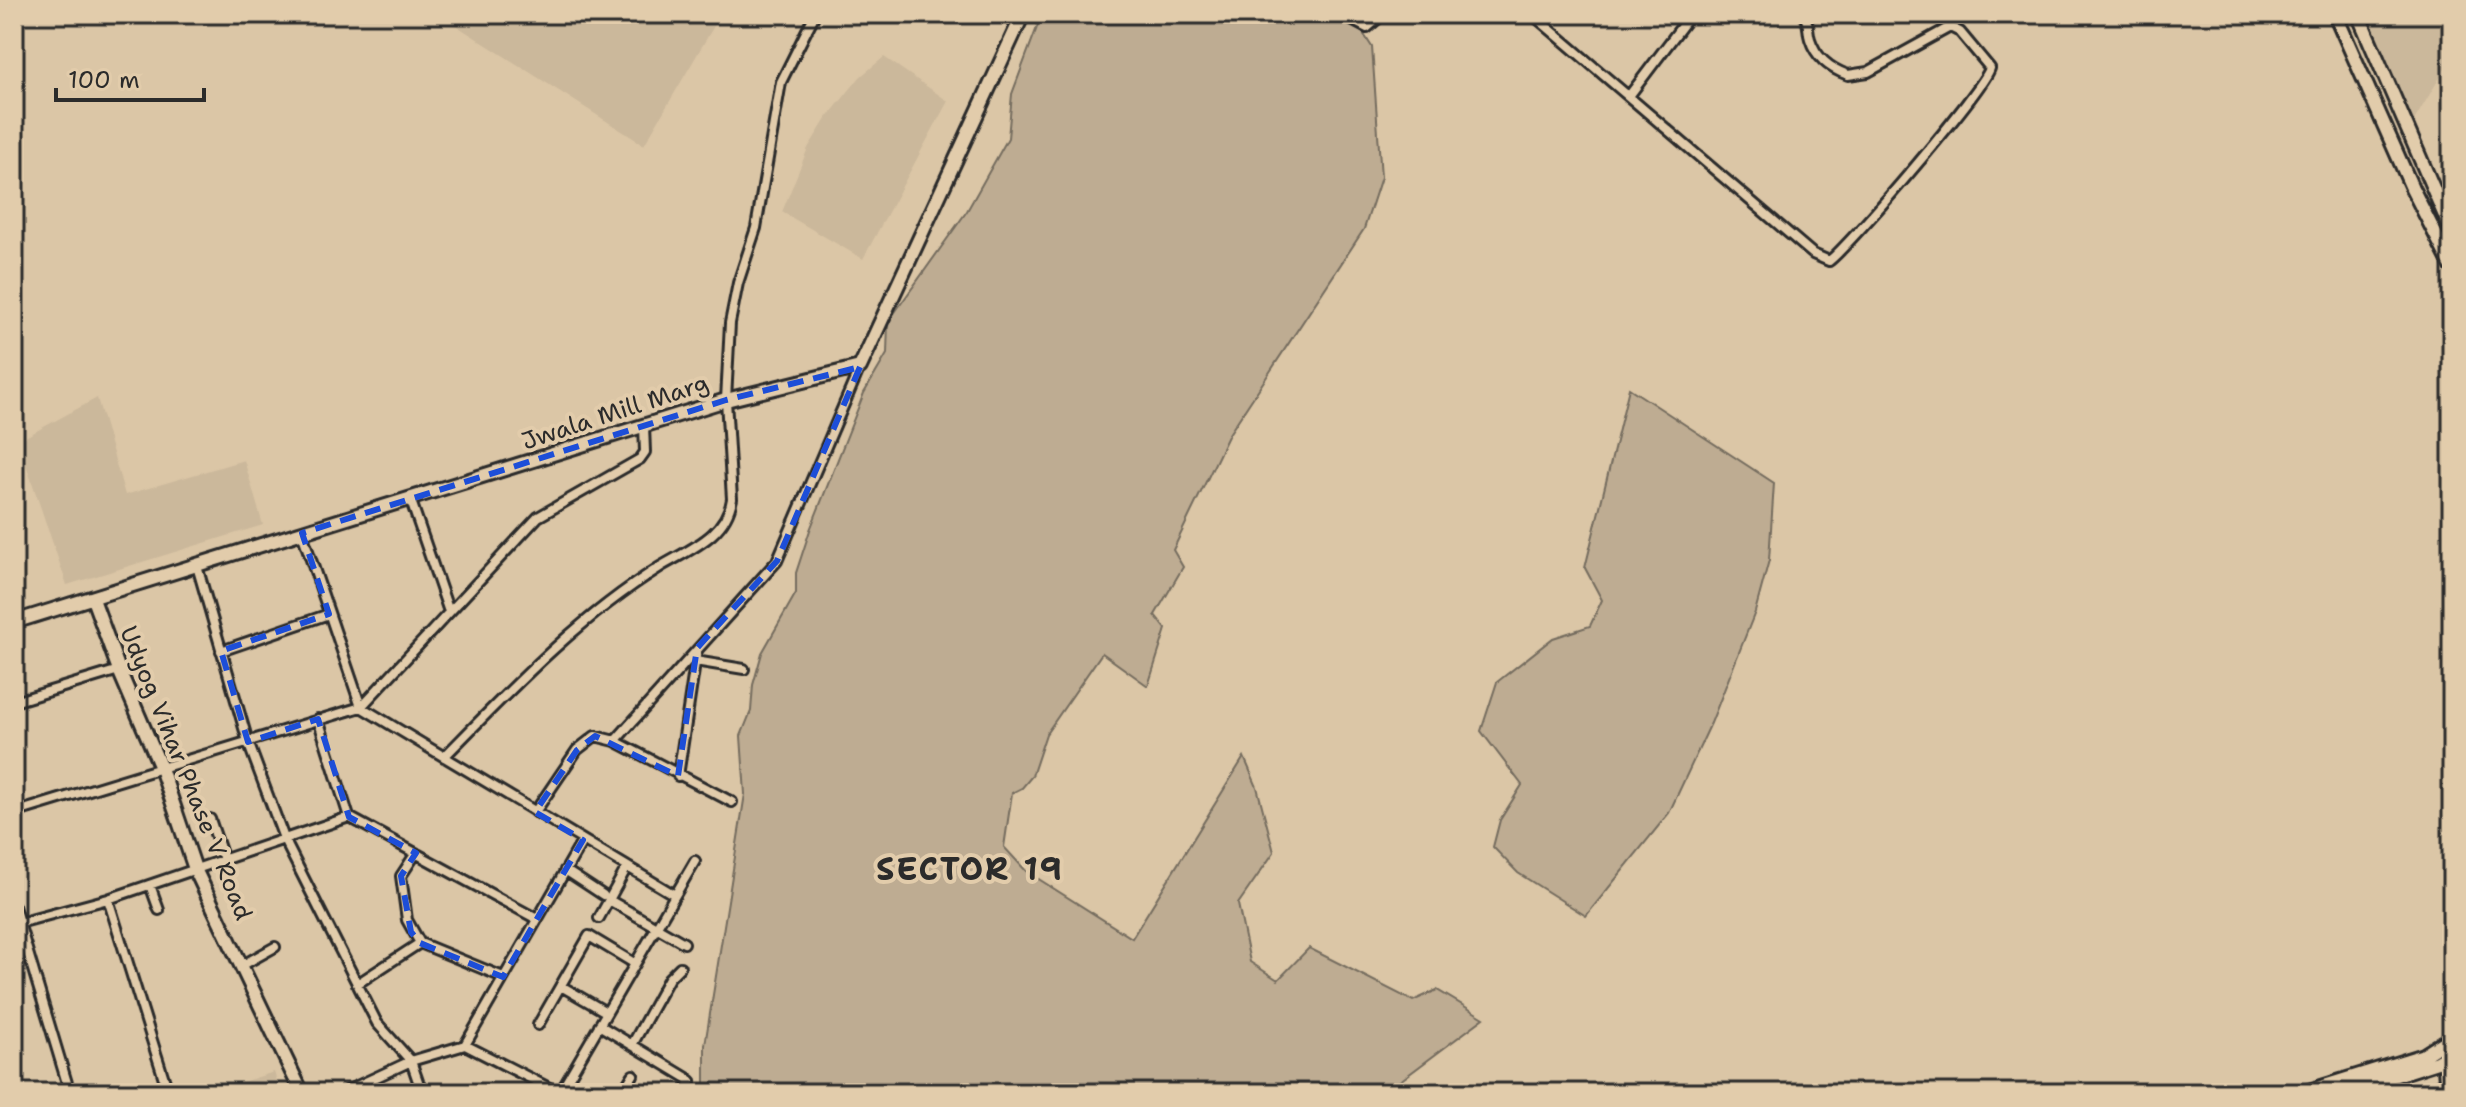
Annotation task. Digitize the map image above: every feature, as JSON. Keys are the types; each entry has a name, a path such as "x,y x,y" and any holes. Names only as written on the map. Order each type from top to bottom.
{"street":[{"path":"444,757 550,649 633,584 724,524 732,499 726,400 730,323 761,203 772,117 781,82 815,14"},
{"path":"615,741 777,561 860,367 1023,14"},
{"path":"1340,14 1367,28 1383,14"},
{"path":"1532,14 1813,254 1829,261 1952,122 1984,82 1990,68 1960,32 1950,27 1868,72 1848,75 1823,60 1810,40 1808,20 1803,14"},
{"path":"1629,96 1691,14"},
{"path":"2335,14 2412,188 2452,267"},
{"path":"2358,14 2452,232"},
{"name":"Jwala Mill Marg","path":"14,622 411,501 726,400 860,367"},
{"path":"14,813 361,707 448,609 538,517 640,459 645,452 644,426"},
{"path":"411,501 448,609"},
{"path":"302,533 361,707 673,894"},
{"path":"197,566 248,742 285,841 377,1023 411,1061 422,1093"},
{"name":"Udyog Vihar Phase V Road","path":"93,599 161,768 195,869 302,1093"},
{"path":"221,651 329,614"},
{"path":"678,776 697,648"},
{"path":"695,661 744,669"},
{"path":"14,702 119,670"},
{"path":"318,719 349,817 537,919"},
{"path":"535,812 585,741 595,736 615,741 732,802"},
{"path":"19,923 108,899 349,817"},
{"path":"210,819 224,860"},
{"path":"465,1045 583,840"},
{"path":"416,853 404,868 401,886 407,920 420,943 503,977"},
{"path":"342,1093 411,1061 465,1045 560,1093 673,894 695,861"},
{"path":"599,918 606,898 627,867"},
{"path":"565,870 606,898 684,943"},
{"path":"150,885 159,910"},
{"path":"108,899 165,1082"},
{"path":"14,906 70,1093"},
{"path":"538,1025 589,936 634,963"},
{"path":"357,984 420,943"},
{"path":"241,966 275,947"},
{"path":"632,1045 669,978 680,967"},
{"path":"561,986 606,1012"},
{"path":"599,1025 691,1081 685,1093"},
{"path":"2302,1093 2424,1055 2452,1037"},
{"path":"2340,1093 2437,1062 2452,1053"},
{"path":"2423,1093 2444,1082 2443,1067 2452,1060"},
{"path":"622,1093 633,1075"},
{"path":"362,1083 365,1093"}],"highlighted area":[{"path":"860,367 777,561 697,648 678,776 595,736 577,750 535,812 583,840 503,977 420,943 411,932 401,876 416,853 349,817 318,719 248,742 221,651 329,614 302,533 726,400"}],"shaded area":[{"path":"438,14 721,14 644,145"},
{"path":"1042,14 1333,14 1363,33 1372,47 1381,177 1364,229 1229,434 1173,550 1183,567 1155,615 1166,629 1148,686 1102,653 1046,734 1032,776 1022,788 1012,793 1004,847 1026,871 1132,938 1244,757 1257,787 1274,852 1238,904 1250,962 1278,980 1309,948 1413,1001 1437,990 1484,1018 1384,1093 710,1093 705,1085 705,1045 745,794 741,736 751,711 753,685 762,653 796,593 796,573 810,530 864,393 887,354 888,322 967,211 1008,138 1012,94"},
{"path":"2365,14 2452,14 2452,57 2412,124 2362,18"},
{"path":"884,57 948,101 863,259 782,212 808,148 826,119 860,77"},
{"path":"1629,388 1774,483 1769,560 1755,612 1711,723 1669,813 1586,916 1518,873 1493,847 1500,820 1522,785 1481,731 1497,682 1553,638 1590,626 1602,600 1585,568"},
{"path":"97,398 125,495 244,460 263,525 67,585 18,441"},
{"path":"274,1072 281,1093 208,1093"}],"district":[{"name":"SECTOR 19","path":"970,868"}]}
